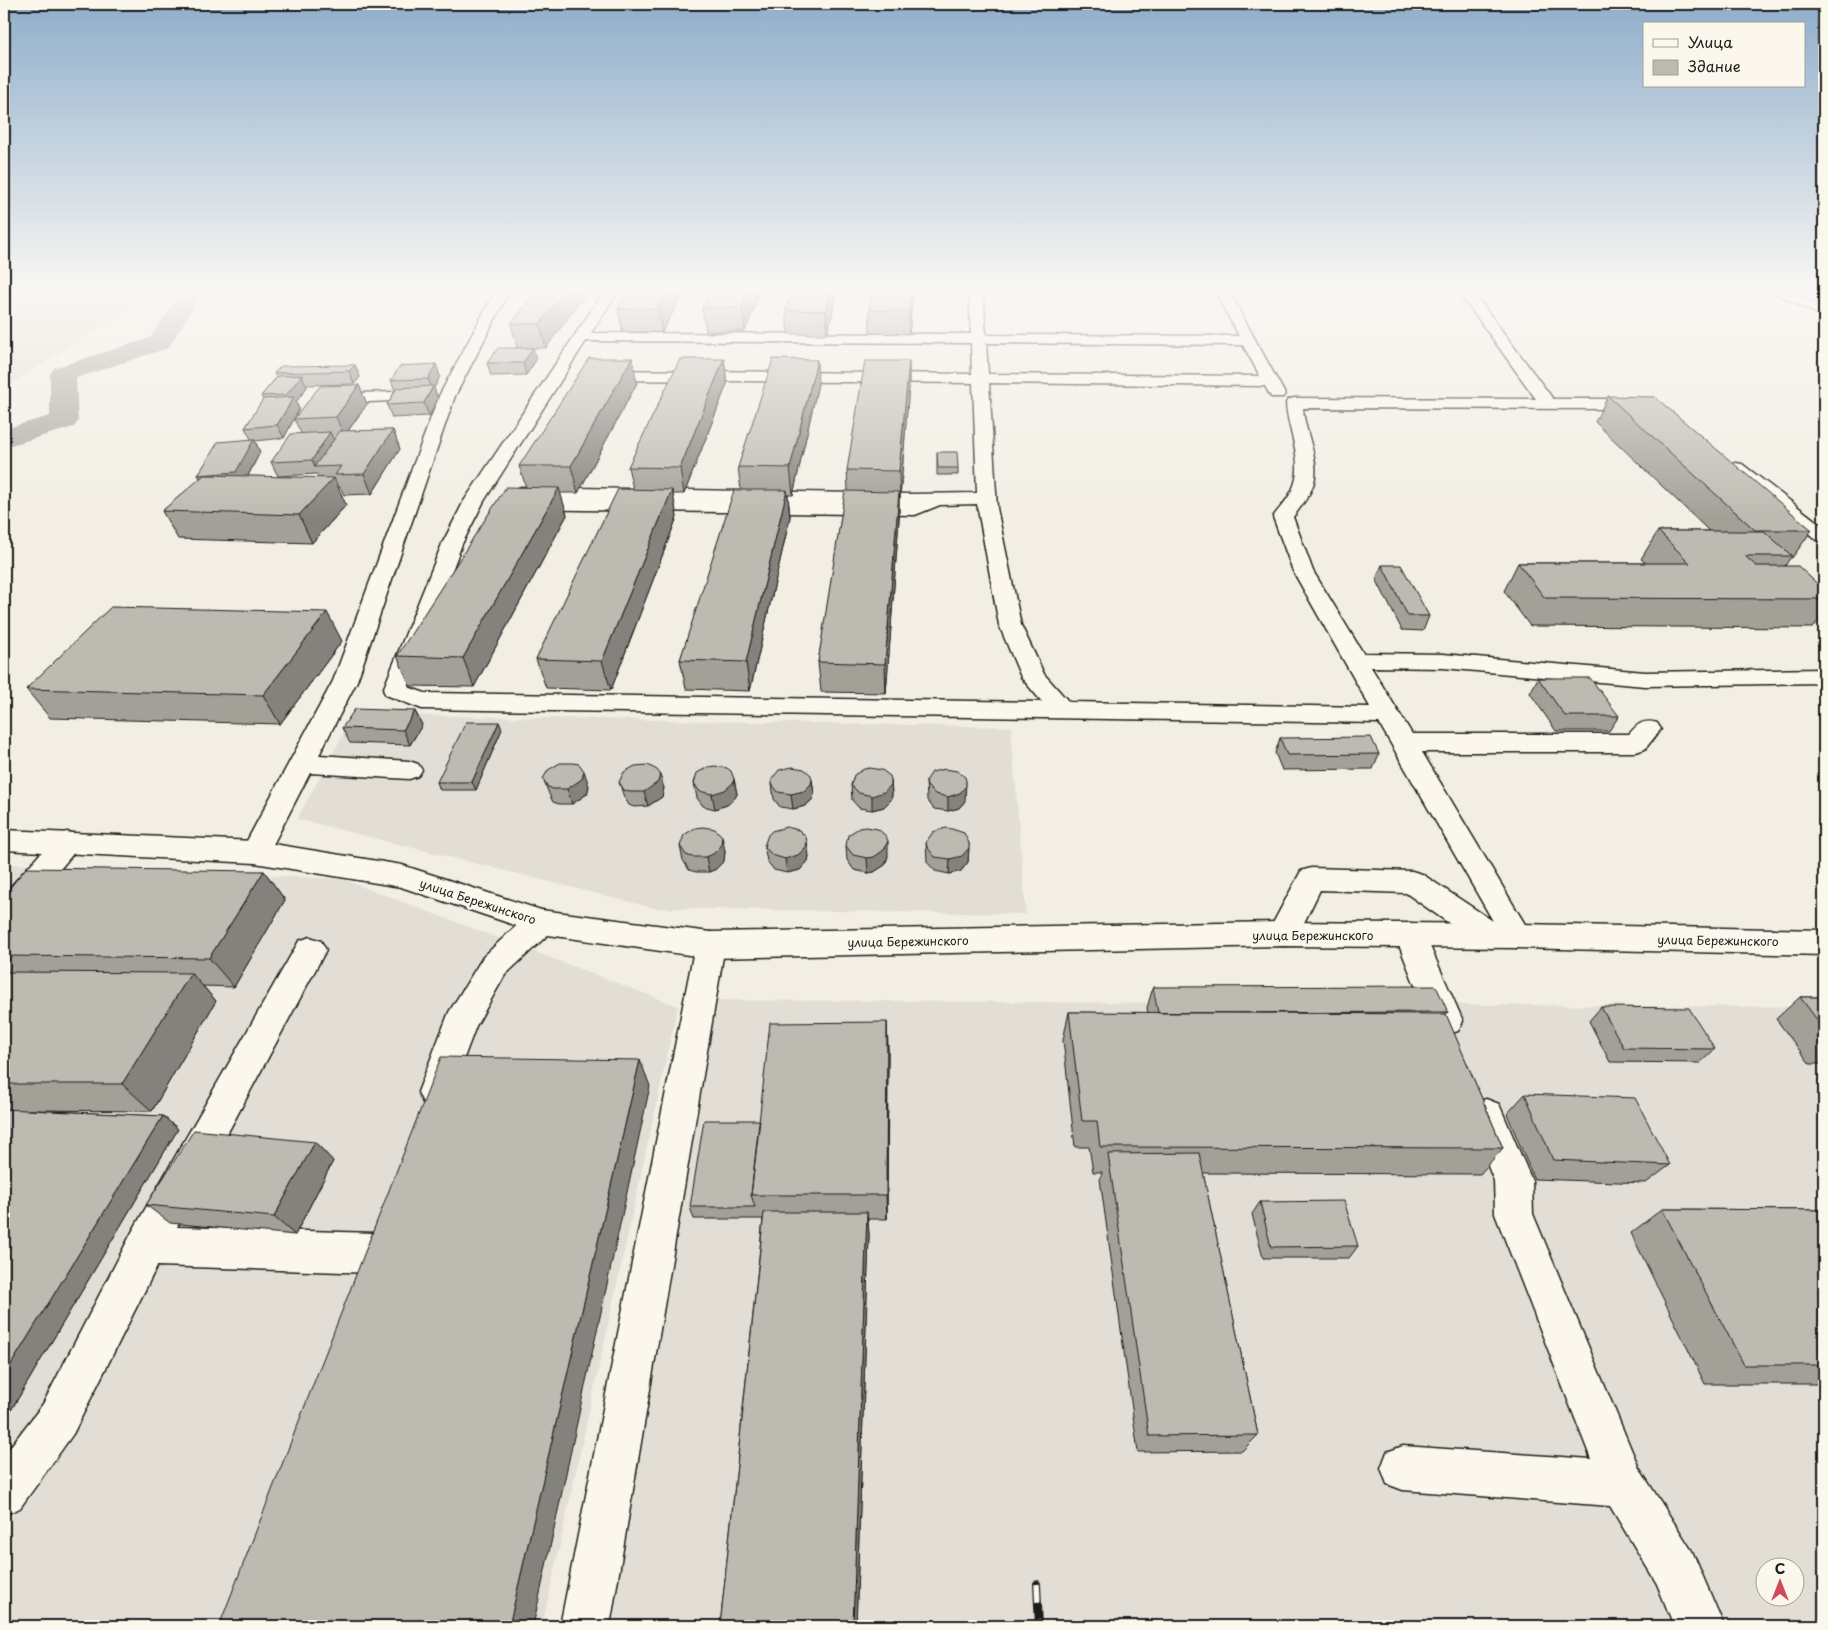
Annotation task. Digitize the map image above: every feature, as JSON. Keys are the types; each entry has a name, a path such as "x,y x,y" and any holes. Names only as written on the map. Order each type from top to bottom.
{"main road":[{"path":"254,852 345,681 447,396 463,366"},
{"path":"576,366 574,375 474,502 452,544 395,690 422,701 1388,714"},
{"path":"907,377 925,373 940,366"},
{"path":"979,366 986,498 1010,625 1033,677 1062,710"},
{"path":"1262,366 1277,394 1294,403 1631,404 1656,411"},
{"path":"1520,366 1548,404"},
{"path":"574,375 1270,381"},
{"path":"316,399 447,396"},
{"path":"1294,403 1293,412 1306,461 1304,485 1283,517 1303,571 1404,743 1504,936"},
{"path":"1717,454 1824,536"},
{"path":"937,500 915,510 517,503 511,498 521,493 937,500 986,498"},
{"path":"1356,660 1443,661 1645,679 1824,676"},
{"path":"1404,743 1636,743 1648,730"},
{"path":"301,763 409,770"},
{"name":"улица Бережинского","path":"4,840 254,852 402,876 541,922 710,945 1283,934 1824,942"},
{"path":"4,912 21,896 67,842"},
{"path":"1283,934 1311,879 1412,882 1504,936"},
{"path":"423,1124 461,1022 494,966 541,922"},
{"path":"1410,935 1513,1181 1514,1214 1623,1484 1676,1568 1699,1626"},
{"path":"584,1626 710,945"},
{"path":"4,1492 58,1419 146,1246 310,950"},
{"path":"146,1246 380,1239 361,1290"},
{"path":"1402,1468 1623,1484"}],"shaded area":[{"path":"4,366 39,366 4,388"},
{"path":"354,714 1011,727 1026,914 654,908 297,819"},
{"path":"4,864 342,879 678,1006 542,1626 4,1626"},
{"path":"710,1000 1824,1007 1824,1626 588,1626"}],"building":[{"path":"281,366 354,366 349,371 274,373"},
{"path":"400,366 435,366 428,379 391,380"},
{"path":"584,366 627,366 571,466 519,466"},
{"path":"677,366 721,366 680,468 628,467"},
{"path":"771,366 815,366 790,468 738,467"},
{"path":"864,366 909,366 899,471 847,470"},
{"path":"302,375 286,395 261,396 278,376"},
{"path":"359,385 336,417 294,419 320,386"},
{"path":"433,386 424,403 387,405 397,388"},
{"path":"1608,396 1655,397 1812,530 1755,530"},
{"path":"294,397 277,425 245,428 263,399"},
{"path":"393,430 364,474 335,475 341,466 314,467 340,431"},
{"path":"330,432 312,460 271,462 291,434"},
{"path":"254,439 236,472 198,475 218,442"},
{"path":"937,452 957,452 958,468 938,468"},
{"path":"204,475 334,478 299,515 162,511"},
{"path":"506,487 559,488 463,658 397,656"},
{"path":"618,489 672,490 602,661 536,659"},
{"path":"734,490 787,490 746,662 680,660"},
{"path":"845,491 899,492 885,664 818,662"},
{"path":"1658,531 1764,531 1792,556 1745,556 1756,566 1798,566 1824,590 1824,599 1545,598 1518,563 1690,563"},
{"path":"1382,565 1401,565 1429,616 1408,616"},
{"path":"111,607 327,612 263,695 26,689"},
{"path":"1538,678 1590,678 1619,716 1565,716"},
{"path":"355,709 415,711 403,730 342,728"},
{"path":"466,722 499,722 472,782 437,782"},
{"path":"1371,737 1379,754 1287,755 1280,738"},
{"path":"560,763 579,764 584,771 582,779 567,789 548,787 543,779 548,770"},
{"path":"648,765 660,774 658,782 644,792 624,790 619,782 624,772 635,766"},
{"path":"708,767 727,768 731,771 734,779 733,783 725,790 712,794 699,791 694,783 697,773"},
{"path":"792,767 804,769 811,775 811,784 804,791 791,794 778,792 772,784 772,779 779,770"},
{"path":"870,768 882,770 890,776 891,780 891,785 884,792 872,796 859,793 851,785 854,775"},
{"path":"945,769 957,771 965,777 966,786 960,793 948,797 935,794 927,786 926,781 932,772"},
{"path":"786,827 799,830 806,837 807,842 806,847 798,855 785,859 772,855 764,846 768,835 772,831"},
{"path":"695,828 715,829 722,836 721,846 713,854 706,857 686,855 680,846 684,835"},
{"path":"859,828 878,829 886,836 888,841 884,850 874,857 867,858 853,855 846,846 848,835"},
{"path":"946,828 964,833 969,843 969,848 962,856 950,859 935,857 927,847 926,842 933,832"},
{"path":"26,868 264,871 209,958 4,956 4,895"},
{"path":"4,972 191,973 122,1084 4,1084"},
{"path":"1436,986 1448,1012 1158,1013 1153,987"},
{"path":"1800,997 1824,997 1824,1029"},
{"path":"1601,1007 1689,1008 1715,1049 1624,1048"},
{"path":"1069,1012 1446,1014 1503,1148 1100,1147 1097,1121 1082,1121"},
{"path":"887,1022 886,1195 751,1195 770,1023"},
{"path":"441,1057 640,1060 509,1626 219,1626"},
{"path":"1525,1094 1635,1098 1670,1165 1553,1160"},
{"path":"4,1109 163,1116 4,1376"},
{"path":"704,1120 760,1120 751,1195 755,1207 690,1207"},
{"path":"194,1130 315,1142 274,1217 146,1205"},
{"path":"1199,1153 1258,1435 1149,1436 1108,1154"},
{"path":"1344,1201 1358,1246 1271,1247 1260,1202"},
{"path":"1662,1209 1824,1210 1824,1365 1744,1365"},
{"path":"764,1212 867,1212 853,1626 720,1626"}],"waterway":[{"path":"4,438 64,421 63,374 88,366"}],"railway":[{"path":"1037,1584 1039,1626"}]}
